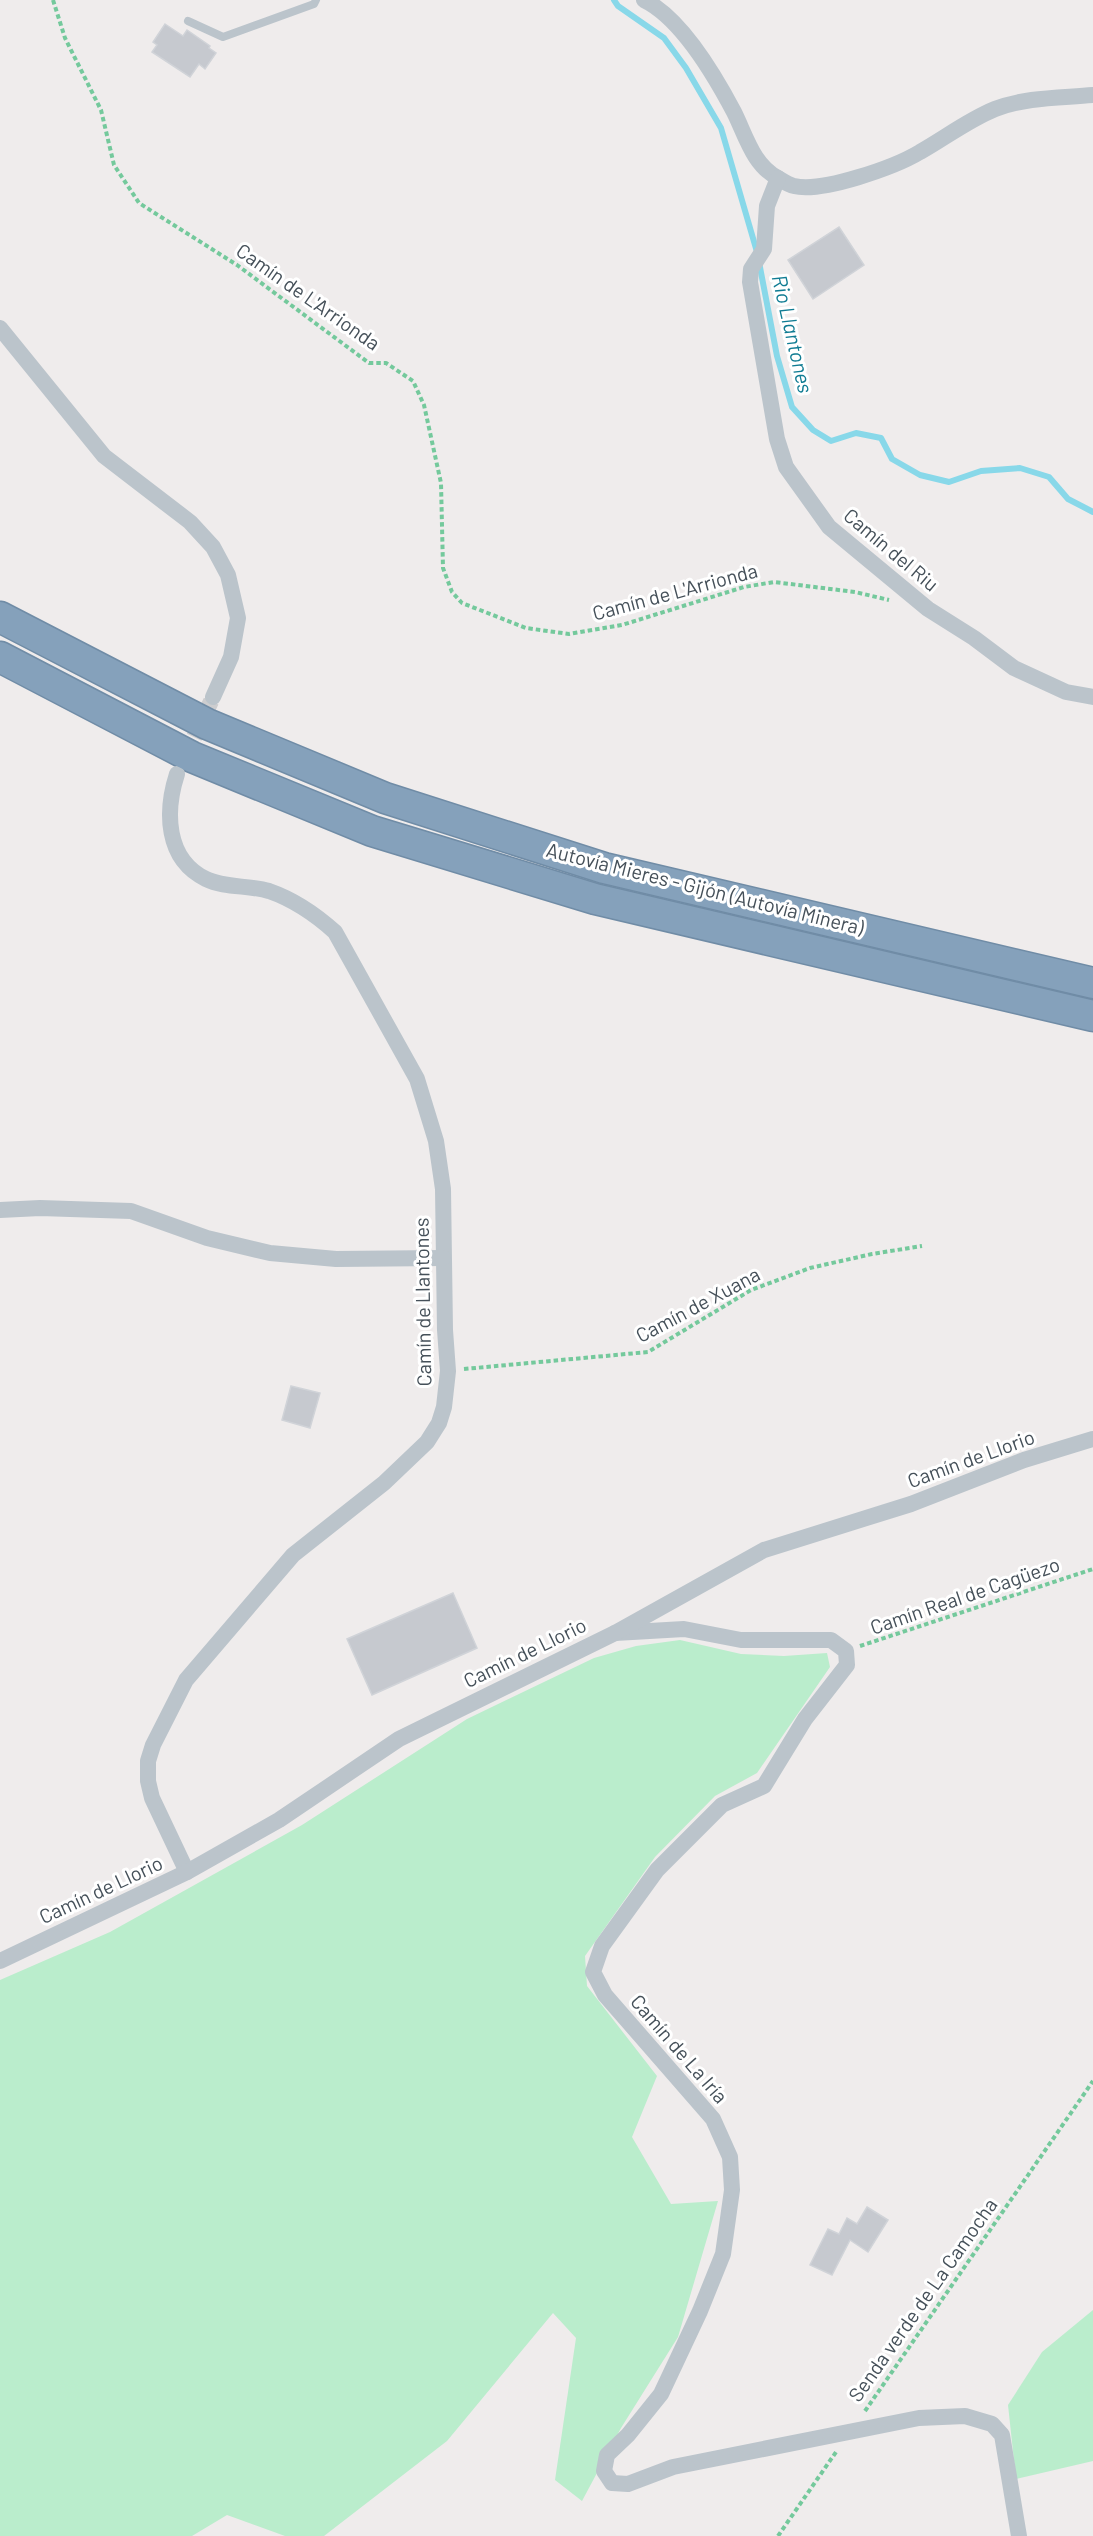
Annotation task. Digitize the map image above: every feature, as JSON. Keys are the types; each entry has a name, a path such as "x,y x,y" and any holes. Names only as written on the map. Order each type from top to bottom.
{"highway":[{"name":"Autovía Mieres - Gijón (Autovía Minera)","path":"0,617 207,724 385,798 604,868 1093,983"},
{"name":"Autovía Mieres - Gijón (Autovía Minera)","path":"0,657 192,757 372,831 595,899 1093,1016"}],"street":[{"path":"649,2 690,43 733,110 758,161 767,172 793,186 809,187 845,180 885,168 918,153 995,109 1019,101 1093,95"},
{"name":"Camín del Riu","path":"778,178 766,206 764,249 751,269 750,282 777,439 786,467 829,527 927,609 974,638 1014,668 1066,692 1093,697"},
{"path":"0,328 104,456 190,522 213,547 228,575 238,618 231,657 213,696"},
{"name":"Camín de Llantones","path":"177,774 168,817 172,840 186,864 206,879 267,891 292,901 315,914 335,932 417,1079 436,1141 443,1189 443,1258 448,1371 444,1407 439,1423 427,1442 384,1482 293,1555 195,1668 153,1745 148,1761 148,1780 152,1798 187,1872"},
{"path":"0,1210 40,1208 131,1211 207,1238 270,1253 336,1259 443,1258"},
{"name":"Camín de Llorio","path":"0,1961 187,1872 279,1820 399,1739 615,1633 764,1550 911,1504 1024,1460 1093,1439"},
{"path":"615,1633 684,1629 741,1640 831,1641 846,1651"},
{"name":"Camín de La Iría","path":"846,1651 848,1665 805,1719 764,1786 722,1805 657,1870 602,1946 593,1972 605,1995 713,2119 730,2157 732,2190 723,2254 700,2311 661,2394 628,2435 607,2455 604,2471 612,2483 628,2484 673,2467 762,2451 852,2430 919,2418 965,2416 992,2424 1002,2435 1019,2536"}],"lane":[{"path":"188,21 224,37 314,4 316,0"}],"path":[{"name":"Camín de L'Arrionda","path":"53,0 64,38 101,110 114,165 138,203 237,265 369,363 386,363 413,381 424,405 441,483 443,568 452,592 462,603 526,628 569,634 622,625 744,587 774,582 855,592 893,602"},
{"name":"Camín de Xuana","path":"448,1371 648,1352 752,1290 810,1268 922,1246"},
{"name":"Camín Real de Cagüezo","path":"846,1651 1093,1569"},
{"name":"Senda verde de La Camocha","path":"778,2536 1093,2081"}],"green space":[{"path":"680,1640 741,1654 784,1656 827,1653 830,1667 757,1773 715,1796 655,1857 585,1956 587,1986 657,2076 632,2137 671,2204 718,2201 678,2337 621,2428 582,2501 555,2480 576,2338 553,2313 447,2441 324,2536 285,2536 227,2515 192,2536 0,2536 0,1980 110,1932 302,1825 467,1719 594,1658 636,1646"},
{"path":"1093,2310 1093,2461 1016,2479 1008,2405 1042,2352"}],"building":[{"path":"165,24 183,36 187,30 210,46 209,48 216,53 205,69 199,64 190,77 152,52 157,45 153,42"},
{"path":"839,227 864,265 813,299 788,260"},
{"path":"291,1386 320,1393 310,1428 282,1420"},
{"path":"453,1593 477,1648 372,1695 347,1639"},
{"path":"867,2207 888,2220 868,2252 850,2240 832,2275 810,2265 828,2229 839,2234 847,2218 857,2224"}],"waterway":[{"name":"Rio Llantones","path":"614,0 618,6 664,38 686,68 721,128 757,252"},
{"name":"Rio Llantones","path":"759,262 777,356 792,407 813,430 831,441 856,433 881,438 892,459 920,475 949,482 981,471 1020,468 1049,477 1068,499 1093,512"}],"tunnel":[{"path":"184,759 213,697"}]}
